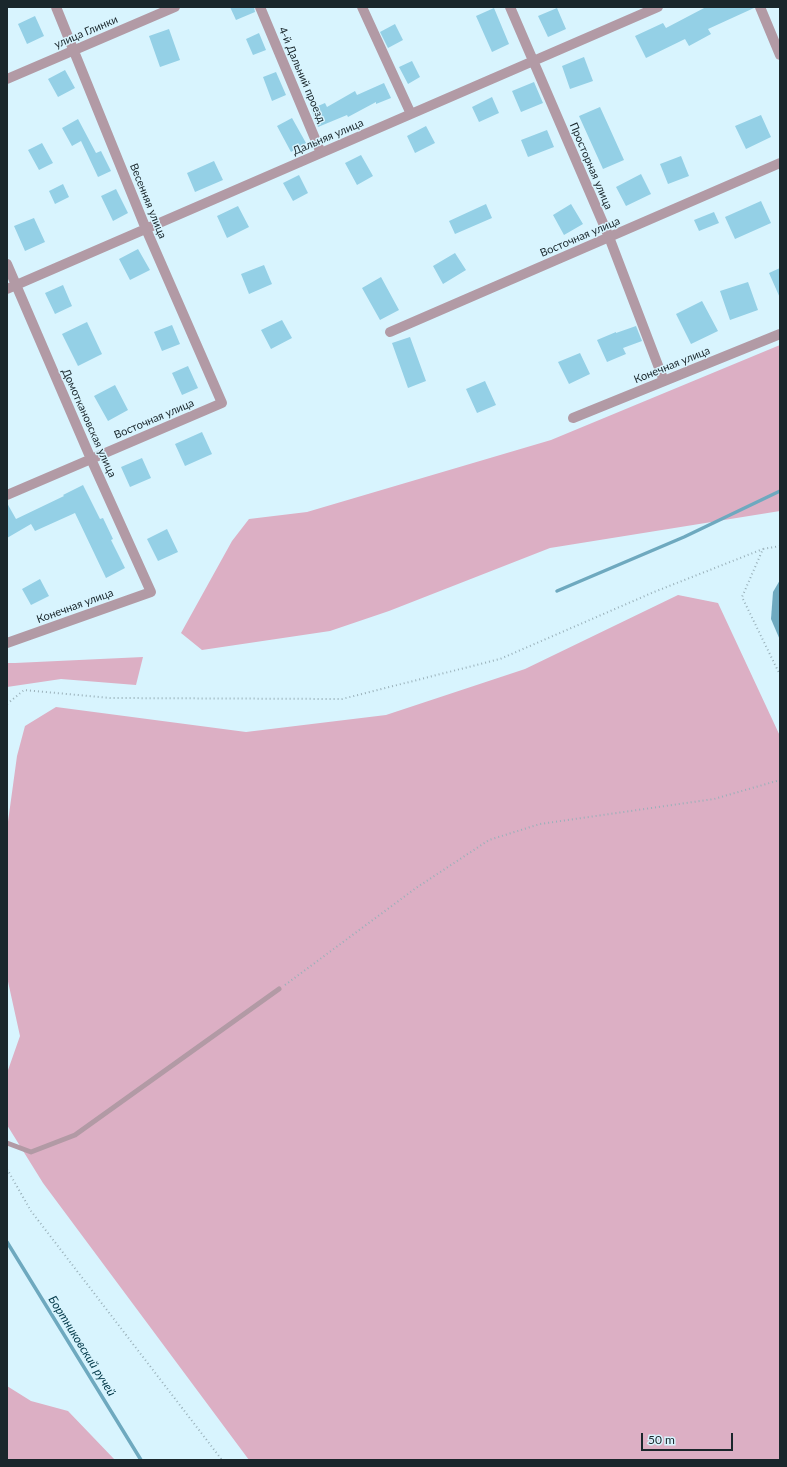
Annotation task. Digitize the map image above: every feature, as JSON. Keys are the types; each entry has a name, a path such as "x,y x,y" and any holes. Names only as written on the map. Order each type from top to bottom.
{"street":[{"name":"Весенняя улица","path":"56,7 146,229 222,403"},
{"name":"улица Глинки","path":"7,79 175,7"},
{"name":"4-й Дальний проезд","path":"260,7 321,153"},
{"path":"362,7 411,114"},
{"name":"Просторная улица","path":"510,7 609,237 664,381"},
{"name":"Дальняя улица","path":"12,287 656,7"},
{"path":"760,7 780,55"},
{"name":"Восточная улица","path":"390,332 780,163"},
{"name":"Домоткановская улица","path":"7,264 12,287 151,592"},
{"name":"Конечная улица","path":"573,418 780,334"},
{"name":"Восточная улица","path":"7,495 222,403"},
{"name":"Конечная улица","path":"7,644 151,592"}],"lane":[{"path":"7,1143 31,1152 75,1136 279,989"}],"path":[{"path":"7,704 24,690 110,698 342,699 500,659 654,592 763,549 780,546"},
{"path":"763,549 742,597 780,675"},
{"path":"279,989 416,888 489,840 540,824 714,799 780,780"},
{"path":"7,1169 31,1211 222,1460"}],"shaded area":[{"path":"780,345 780,511 550,548 389,611 330,631 202,650 181,633 232,541 249,519 307,512 551,440"},
{"path":"678,595 718,603 780,736 780,1460 249,1460 43,1183 7,1125 7,1073 20,1036 7,977 7,829 17,756 25,726 56,707 246,732 386,715 525,669"},
{"path":"143,657 136,685 61,679 7,687 7,663"},
{"path":"7,1386 31,1401 68,1411 115,1460 7,1460"}],"water":[{"path":"780,580 780,640 771,619 773,592"}],"building":[{"path":"230,7 254,7 255,12 236,20"},
{"path":"706,7 754,8 708,29 711,34 689,46 685,39 646,58 635,36 663,23 666,28"},
{"path":"494,8 509,44 492,52 476,16"},
{"path":"557,8 566,29 548,37 538,16"},
{"path":"35,16 44,36 27,44 18,24"},
{"path":"395,24 403,40 388,48 380,32"},
{"path":"169,29 180,60 160,67 149,36"},
{"path":"259,33 266,50 253,55 246,39"},
{"path":"584,57 593,81 570,89 562,66"},
{"path":"412,61 420,77 408,84 399,67"},
{"path":"65,70 75,88 58,97 48,79"},
{"path":"276,72 286,95 272,101 263,77"},
{"path":"534,82 543,103 521,112 512,91"},
{"path":"384,83 391,98 376,104 376,102 348,117 347,115 318,127 311,109 325,103 327,107 355,91 357,95"},
{"path":"492,97 499,113 479,122 472,107"},
{"path":"600,107 624,160 603,169 579,116"},
{"path":"761,115 771,137 746,149 735,126"},
{"path":"292,118 306,143 291,152 277,126"},
{"path":"78,119 96,153 101,151 111,171 98,177 81,141 72,146 62,128"},
{"path":"426,126 435,143 415,153 407,136"},
{"path":"547,130 554,147 528,157 521,140"},
{"path":"42,143 53,163 39,170 28,150"},
{"path":"361,155 373,176 357,185 345,163"},
{"path":"681,156 689,176 668,184 660,164"},
{"path":"214,161 223,180 195,192 187,173"},
{"path":"641,174 651,194 626,206 616,187"},
{"path":"299,175 308,193 293,201 283,183"},
{"path":"63,184 69,197 55,204 49,191"},
{"path":"116,189 128,213 113,221 101,196"},
{"path":"761,201 771,223 735,239 725,217"},
{"path":"486,204 492,218 455,234 449,221"},
{"path":"571,204 583,224 564,235 553,215"},
{"path":"238,206 249,227 227,238 217,216"},
{"path":"714,212 719,223 699,231 694,220"},
{"path":"34,218 45,242 25,251 14,226"},
{"path":"138,249 150,270 130,280 119,259"},
{"path":"455,253 466,270 443,284 433,266"},
{"path":"264,265 272,284 249,294 241,274"},
{"path":"780,268 780,298 769,273"},
{"path":"381,277 399,310 380,320 362,288"},
{"path":"748,282 758,310 730,320 720,291"},
{"path":"63,285 72,306 55,314 45,293"},
{"path":"702,301 718,331 691,344 676,314"},
{"path":"282,320 292,338 271,349 261,330"},
{"path":"87,322 102,354 78,366 62,334"},
{"path":"172,325 180,344 162,351 154,332"},
{"path":"636,326 642,341 623,348 626,354 607,362 597,340"},
{"path":"410,337 426,381 408,388 392,343"},
{"path":"580,353 590,374 569,384 558,362"},
{"path":"188,366 198,388 182,395 172,373"},
{"path":"485,381 496,405 477,413 466,389"},
{"path":"115,385 128,410 108,421 94,396"},
{"path":"202,432 212,454 185,466 175,444"},
{"path":"142,458 151,478 130,487 121,467"},
{"path":"83,485 100,519 103,518 113,539 111,540 125,568 106,578 75,513 35,531 31,524 7,538 7,503 16,519 64,496 63,495"},
{"path":"167,529 178,552 158,561 147,539"},
{"path":"40,579 49,596 31,605 22,589"}],"waterway":[{"path":"557,591 684,537 780,491"},
{"name":"Бортниковский ручей","path":"7,1242 141,1460"}]}
